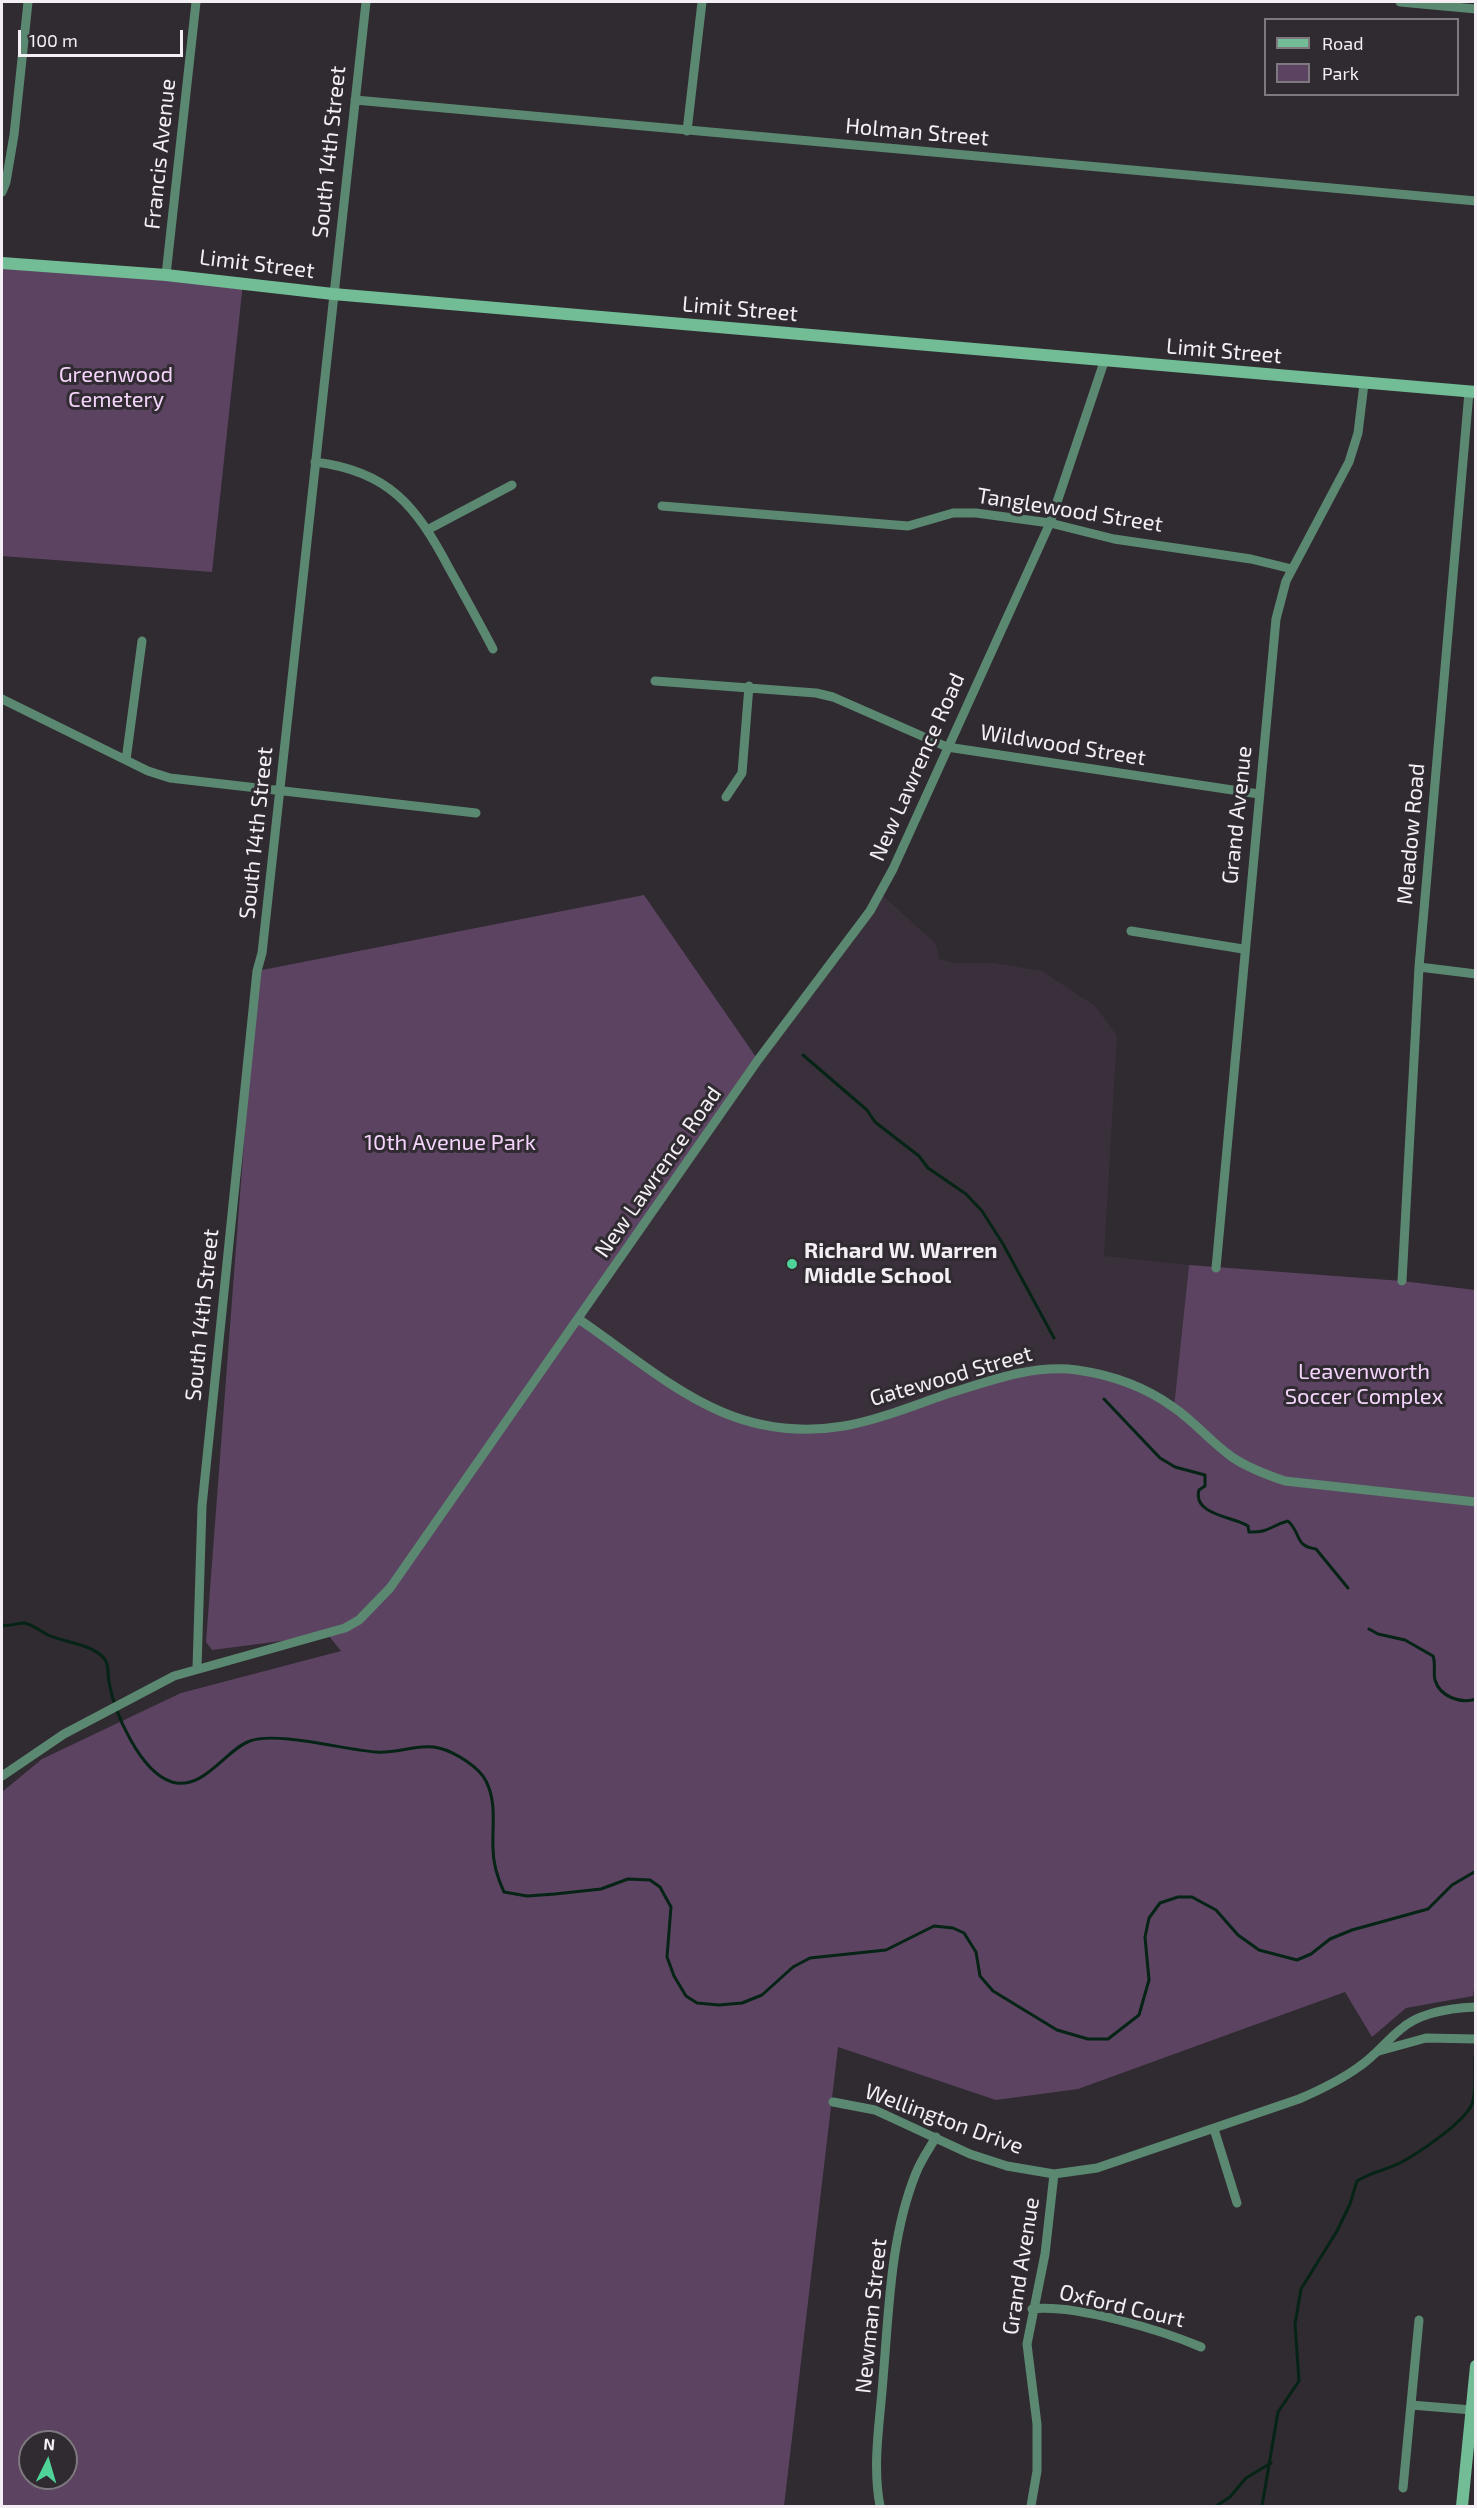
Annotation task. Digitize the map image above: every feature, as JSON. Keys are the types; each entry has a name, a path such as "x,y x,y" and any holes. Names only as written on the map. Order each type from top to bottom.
{"street":[{"path":"2,192 6,182 14,135 28,2"},
{"name":"Francis Avenue","path":"166,275 196,2"},
{"name":"South 14th Street","path":"198,1668 203,1495 257,971 262,953 281,790 366,2"},
{"path":"687,131 702,2"},
{"path":"1400,2 1476,9"},
{"name":"Holman Street","path":"355,100 1476,201"},
{"name":"Limit Street","path":"2,263 166,275 333,294 1472,392"},
{"name":"New Lawrence Road","path":"2,1776 63,1734 140,1692 198,1668 328,1635 359,1620 390,1588 580,1320 754,1066 870,911 893,869 1050,523 1104,362"},
{"name":"Grand Avenue","path":"1216,1268 1243,949 1276,619 1286,581 1349,462 1358,433 1364,384"},
{"name":"Meadow Road","path":"1402,1281 1419,967 1472,392"},
{"path":"315,462 342,465 370,476 395,491 415,509 429,529 493,649"},
{"path":"429,529 512,485"},
{"name":"Tanglewood Street","path":"662,506 908,526 953,513 976,513 1050,523 1114,538 1229,555 1292,569"},
{"path":"126,760 142,641"},
{"name":"Wildwood Street","path":"655,681 749,686 833,697 947,747 1259,794"},
{"path":"726,797 742,773 749,686"},
{"path":"2,699 126,760 170,778 476,813"},
{"path":"1131,931 1243,949"},
{"path":"1419,967 1476,974"},
{"name":"Gatewood Street","path":"580,1320 688,1396 723,1415 755,1424 787,1429 845,1426 1040,1368 1074,1370 1108,1375 1144,1389 1174,1407 1232,1457 1258,1472 1276,1478 1319,1487 1476,1502"},
{"name":"Wellington Drive","path":"833,2102 875,2110 970,2154 1007,2166 1054,2174 1097,2168 1214,2129 1327,2087 1362,2065 1403,2026 1425,2016 1457,2008 1476,2007"},
{"name":"Wellington Drive","path":"1377,2051 1426,2038 1476,2039"},
{"path":"1214,2129 1237,2203"},
{"name":"Newman Street","path":"880,2506 875,2472 892,2282 910,2189 917,2170 936,2137"},
{"name":"Grand Avenue","path":"1031,2506 1037,2471 1038,2442 1027,2344 1032,2309 1045,2254 1054,2174"},
{"name":"Oxford Court","path":"1032,2309 1056,2310 1109,2319 1201,2347"},
{"path":"1403,2488 1419,2320"},
{"path":"1462,2506 1476,2366"},
{"path":"1411,2405 1472,2410"}],"shaded area":[{"path":"880,893 936,944 939,959 954,963 993,963 1042,971 1095,1006 1117,1036 1104,1256 1189,1265 1174,1407 873,1418 816,1429 723,1415 580,1320"}],"green space":[{"name":"Greenwood Cemetery","path":"2,263 243,283 212,572 2,556"},
{"path":"644,895 758,1060 580,1319 688,1396 755,1424 845,1426 1040,1368 1108,1375 1174,1407 1189,1265 1402,1281 1475,1290 1476,1976 1473,1996 1406,2008 1372,2037 1345,1992 1078,2089 996,2100 838,2047 784,2506 2,2506 2,1792 42,1759 181,1693 341,1651 328,1635 212,1650 206,1642 257,971"}],"waterway":[{"path":"803,1055 867,1110 875,1122 919,1156 928,1168 966,1194 982,1211 1003,1244 1054,1338"},
{"path":"1104,1399 1160,1458 1175,1467 1205,1475 1205,1486 1199,1490 1199,1498 1208,1510 1248,1526 1249,1532 1266,1530 1288,1521 1301,1542 1316,1549 1348,1588"},
{"path":"2,1625 27,1624 48,1635 90,1648 102,1656 107,1665 116,1709 130,1739 149,1766 160,1776 172,1782 194,1781 241,1745 262,1739 276,1738 376,1752 432,1747 459,1757 478,1770 489,1789 493,1806 494,1860 497,1876 504,1892 527,1896 555,1894 601,1889 628,1879 650,1880 660,1887 671,1907 667,1957 674,1976 686,1996 697,2003 719,2005 742,2003 762,1995 793,1967 810,1958 886,1950 934,1926 953,1928 964,1933 976,1952 980,1976 993,1991 1057,2030 1088,2039 1108,2039 1139,2015 1149,1980 1145,1937 1149,1918 1160,1903 1178,1897 1192,1897 1216,1910 1238,1935 1259,1950 1297,1960 1311,1954 1330,1939 1352,1930 1428,1909 1452,1885 1476,1871"},
{"path":"1369,1629 1378,1634 1405,1640 1433,1656 1435,1680 1446,1695 1464,1701 1476,1699"},
{"path":"1262,2506 1278,2412 1299,2381 1295,2324 1301,2289 1337,2231 1350,2204 1357,2181 1400,2163 1417,2153 1451,2128 1468,2111 1474,2093 1475,2057"},
{"path":"1216,2506 1230,2497 1246,2478 1271,2463"}],"place":[{"name":"Richard W. Warren Middle School","path":"792,1264"}],"park label":[{"name":"10th Avenue Park","path":"450,1143"},
{"name":"Leavenworth Soccer Complex","path":"1364,1384"}]}
